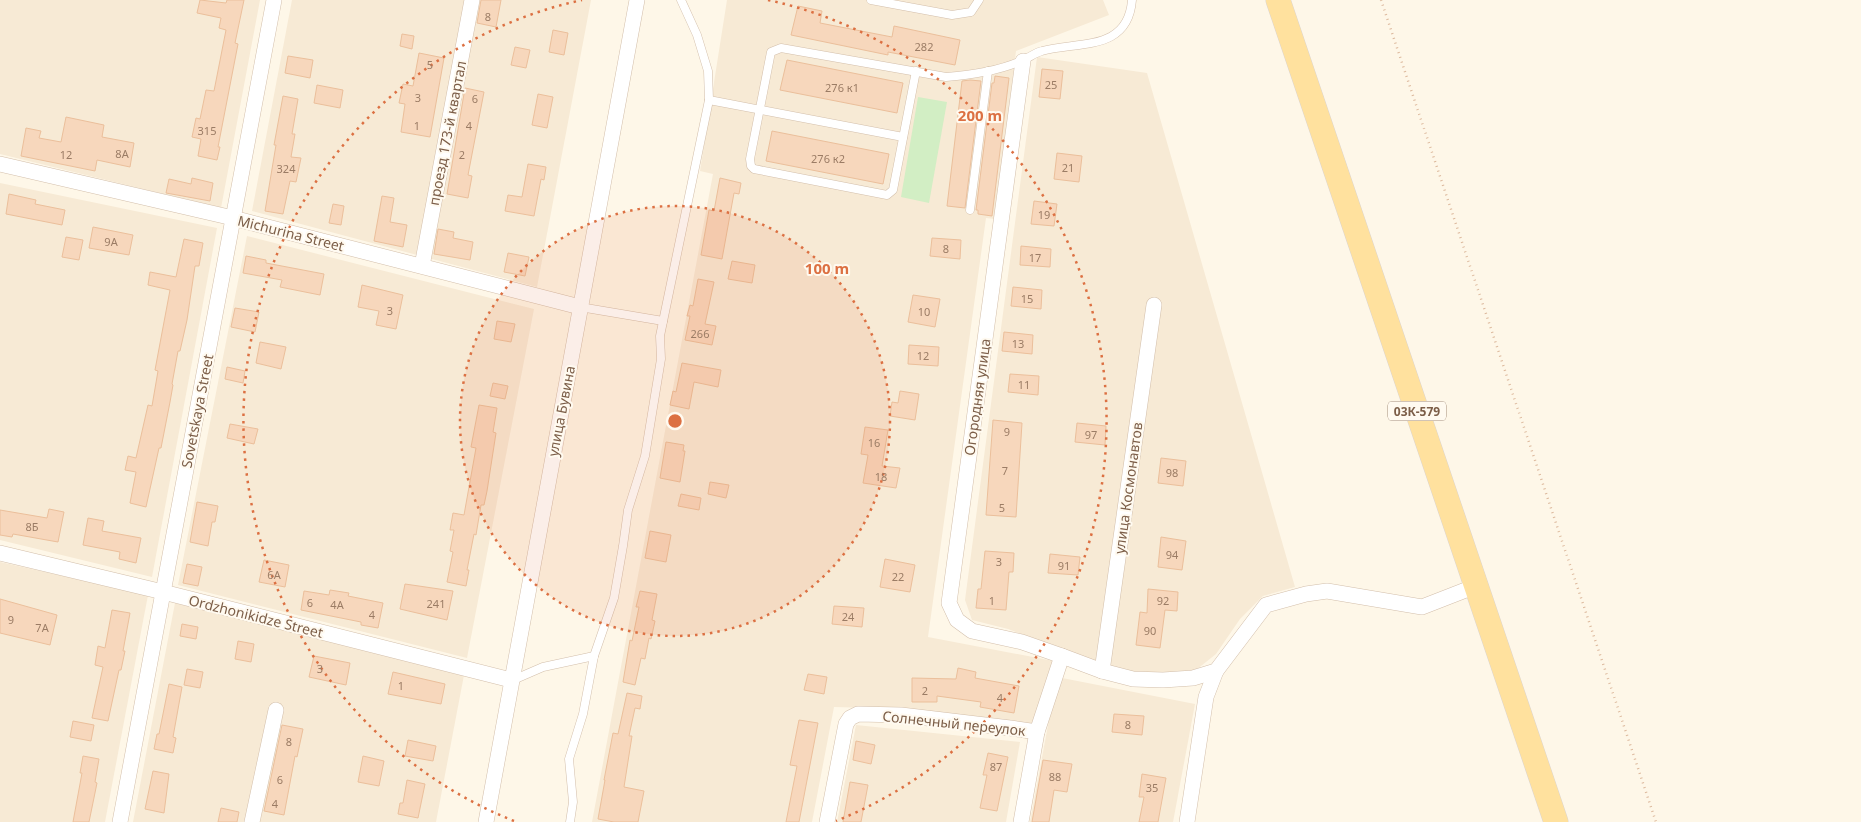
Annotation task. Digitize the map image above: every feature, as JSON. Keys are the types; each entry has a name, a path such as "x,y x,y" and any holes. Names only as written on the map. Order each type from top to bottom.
{"main road":[{"name":"03К-579","path":"1278,0 1556,822"}],"street":[{"name":"Sovetskaya Street","path":"120,822 274,0"},
{"name":"проезд 173-й квартал","path":"422,266 472,0"},
{"name":"улица Бувина","path":"486,822 637,0"},
{"name":"Огородняя улица","path":"1023,61 949,604 956,620 972,631 1022,642 1062,656"},
{"name":"Michurina Street","path":"0,164 233,218 580,307"},
{"name":"улица Космонавтов","path":"1102,671 1154,305"},
{"name":"Ordzhonikidze Street","path":"0,553 511,680"},
{"path":"1187,822 1206,697 1216,671 1266,605 1306,594 1327,591 1422,607 1476,586"},
{"path":"1062,656 1102,671 1134,679 1193,678 1216,671"},
{"name":"Солнечный переулок","path":"827,822 846,724 850,718 858,714 900,715 1037,732 1062,656"},
{"path":"252,822 276,710"},
{"path":"1021,822 1037,732"}],"lane":[{"path":"570,822 573,802 569,759 583,714 594,656 614,598 628,510 645,456 660,358 660,336 709,100 708,70 697,35 681,0"},
{"path":"871,0 917,4 952,15 963,15 971,12 979,0"},
{"path":"916,72 893,190 887,195 754,169 751,166 750,159 771,52 775,49 781,48 946,77 962,76 1023,61 1042,50 1091,44 1107,38 1123,28 1131,12 1132,0"},
{"path":"970,210 988,71"},
{"path":"709,100 904,137"},
{"path":"580,307 663,322"},
{"path":"511,680 542,667 594,656"}],"path":[{"path":"1381,0 1656,822"}],"shaded area":[{"path":"0,0 260,0 221,208 0,154"},
{"path":"292,0 591,0 537,287 252,211"},
{"path":"727,0 1103,0 1109,15 1016,51 995,219 986,218 928,637 1054,661 1036,726 908,709 834,707 812,822 592,822 713,174 700,171"},
{"path":"1037,57 1147,73 1295,587 1263,596 1240,619 1216,654 1196,670 1168,674 1123,671 1008,629 972,620 965,600"},
{"path":"0,183 217,228 152,577 0,540"},
{"path":"247,236 534,309 467,658 178,585"},
{"path":"0,562 148,595 105,822 0,822"},
{"path":"175,603 464,675 436,822 133,822"},
{"path":"1057,677 1195,704 1173,822 1030,822"},
{"path":"856,725 1020,742 1006,822 837,822"}],"green space":[{"path":"918,97 947,102 929,203 901,197"}],"building":[{"path":"200,0 226,3 227,0 244,0 235,43 238,44 217,160 198,156 201,139 192,137 196,118 200,119 206,90 214,91 226,30 219,28 221,18 197,13"},
{"path":"481,0 501,0 496,27 477,23"},
{"path":"798,6 822,11 820,23 892,37 894,26 960,40 955,65 888,52 888,55 791,35"},
{"path":"553,30 568,33 564,55 549,52"},
{"path":"402,34 414,36 412,49 400,46"},
{"path":"515,47 530,50 526,68 511,65"},
{"path":"419,53 444,58 430,137 401,132 405,104 399,103 403,84 413,86"},
{"path":"288,56 313,60 310,78 285,73"},
{"path":"787,60 903,83 897,113 780,90"},
{"path":"1042,69 1063,71 1060,99 1039,97"},
{"path":"995,76 1009,78 992,216 978,214 978,210 976,210 992,83 994,83"},
{"path":"962,81 981,81 965,208 947,206"},
{"path":"317,85 343,90 340,108 314,103"},
{"path":"465,88 484,92 468,175 472,176 468,198 447,194"},
{"path":"538,94 553,97 547,128 532,125"},
{"path":"283,96 298,99 292,134 295,134 291,157 301,158 296,182 290,181 283,214 265,211"},
{"path":"66,117 104,125 102,137 134,143 130,167 97,160 95,171 21,156 26,128 41,131 39,138 61,142"},
{"path":"772,131 889,154 883,184 766,161"},
{"path":"1057,153 1082,156 1079,182 1054,179"},
{"path":"528,164 546,167 544,180 541,179 534,216 505,211 508,195 522,197"},
{"path":"192,178 213,183 210,201 166,193 169,179 191,184"},
{"path":"720,178 741,183 739,194 734,193 722,259 701,255 709,210 714,211"},
{"path":"9,194 36,200 35,204 65,210 62,225 6,214"},
{"path":"382,196 394,198 390,222 407,225 403,247 374,241"},
{"path":"1034,201 1057,204 1054,226 1031,224"},
{"path":"333,204 344,206 341,225 329,223"},
{"path":"93,227 133,235 129,255 89,248"},
{"path":"438,229 454,232 453,238 473,242 470,260 434,254"},
{"path":"66,237 83,240 79,260 62,257"},
{"path":"932,238 961,240 960,259 930,256"},
{"path":"184,239 203,243 199,266 195,266 187,320 180,351 178,351 161,448 159,448 146,507 130,503 136,472 125,470 128,456 136,458 148,405 152,406 158,371 155,370 170,290 148,285 150,272 176,277"},
{"path":"1021,246 1051,249 1050,267 1020,265"},
{"path":"508,253 529,257 525,276 504,272"},
{"path":"246,256 266,260 266,263 324,274 320,295 280,287 282,280 243,273"},
{"path":"732,261 755,265 752,283 728,279"},
{"path":"698,279 714,282 705,324 716,326 712,345 685,340 690,316 687,316 690,305 693,306"},
{"path":"362,285 403,295 396,329 376,325 379,311 358,307"},
{"path":"1013,287 1042,290 1041,309 1011,306"},
{"path":"913,295 940,299 935,327 908,322"},
{"path":"235,308 259,312 255,332 231,327"},
{"path":"497,321 515,324 511,342 494,339"},
{"path":"1004,332 1033,335 1032,354 1002,351"},
{"path":"260,342 286,347 281,369 256,363"},
{"path":"909,345 939,347 938,366 908,364"},
{"path":"682,363 721,370 718,387 694,382 689,409 670,405 673,391 676,392"},
{"path":"227,367 245,371 243,383 225,379"},
{"path":"1010,374 1039,376 1038,395 1008,392"},
{"path":"493,383 508,386 505,399 490,396"},
{"path":"900,391 919,394 915,420 890,416 892,402 898,403"},
{"path":"479,405 497,408 493,432 496,433 487,491 484,505 481,505 476,535 474,534 466,586 447,582 453,552 450,551 454,530 450,530 453,513 464,515 476,448 471,447"},
{"path":"993,420 1022,423 1016,517 986,515"},
{"path":"1077,423 1106,426 1105,445 1075,442"},
{"path":"230,424 258,429 254,444 227,438"},
{"path":"865,427 888,430 882,466 900,468 896,488 863,483 868,455 861,454"},
{"path":"666,442 684,445 683,451 685,451 680,482 660,478"},
{"path":"1161,458 1186,461 1183,486 1158,483"},
{"path":"710,482 729,485 726,498 708,494"},
{"path":"681,494 701,498 699,510 678,506"},
{"path":"197,502 218,506 215,522 212,522 208,546 190,542"},
{"path":"49,509 64,512 58,542 13,534 12,537 0,535 0,510 47,518"},
{"path":"88,518 104,521 102,531 141,538 136,563 119,559 120,552 83,545"},
{"path":"650,531 671,535 666,562 645,558"},
{"path":"1161,537 1186,541 1182,570 1158,567"},
{"path":"985,551 1014,553 1013,572 1009,572 1006,610 976,608 978,589 981,589"},
{"path":"1050,554 1080,557 1078,575 1048,573"},
{"path":"885,559 915,565 910,592 880,587"},
{"path":"264,560 289,565 285,587 259,582"},
{"path":"187,564 202,567 198,586 183,583"},
{"path":"405,584 453,591 447,620 400,609"},
{"path":"1148,589 1178,592 1177,611 1165,610 1160,648 1136,645 1140,612 1147,613"},
{"path":"330,590 349,593 348,596 383,603 378,628 361,625 361,622 301,610 304,591 329,595"},
{"path":"640,591 657,594 652,620 655,621 651,639 649,638 645,659 641,658 635,685 623,682 630,640 632,641 639,607 636,607"},
{"path":"0,599 57,615 50,645 0,633"},
{"path":"834,606 864,608 862,627 832,624"},
{"path":"112,610 130,613 123,651 125,651 108,721 92,718 103,667 95,665 98,646 105,648"},
{"path":"182,624 198,627 196,639 180,636"},
{"path":"238,641 254,644 251,662 235,659"},
{"path":"314,656 350,663 346,685 309,677"},
{"path":"958,668 976,672 975,678 1019,686 1014,713 980,707 981,702 937,696 937,702 912,702 912,678 956,679"},
{"path":"187,669 203,672 200,688 184,685"},
{"path":"393,672 445,684 441,704 388,694"},
{"path":"808,674 827,677 824,694 804,690"},
{"path":"169,684 182,687 173,737 176,738 173,753 154,749"},
{"path":"627,693 642,696 640,709 635,708 629,736 632,736 624,787 644,791 638,822 614,822 598,819 613,733 618,734"},
{"path":"1114,714 1144,716 1142,735 1112,732"},
{"path":"799,720 818,723 799,822 786,822 797,766 790,765"},
{"path":"73,721 94,725 91,741 70,737"},
{"path":"282,725 303,729 297,757 295,756 284,815 264,811"},
{"path":"408,740 436,746 433,761 405,756"},
{"path":"856,741 875,745 871,764 853,760"},
{"path":"988,753 1008,757 997,811 980,808 987,775 983,775"},
{"path":"83,756 99,759 95,782 97,783 89,822 73,822 82,773 80,773"},
{"path":"363,756 384,761 379,786 358,782"},
{"path":"1043,760 1072,764 1067,792 1054,790 1049,822 1032,822"},
{"path":"153,771 169,774 164,813 145,809"},
{"path":"1142,774 1166,778 1158,822 1139,822 1144,797 1139,797"},
{"path":"407,780 425,784 418,818 398,814 400,803 403,803"},
{"path":"850,782 868,785 861,822 843,822"},
{"path":"221,808 239,812 237,822 218,822"}]}
